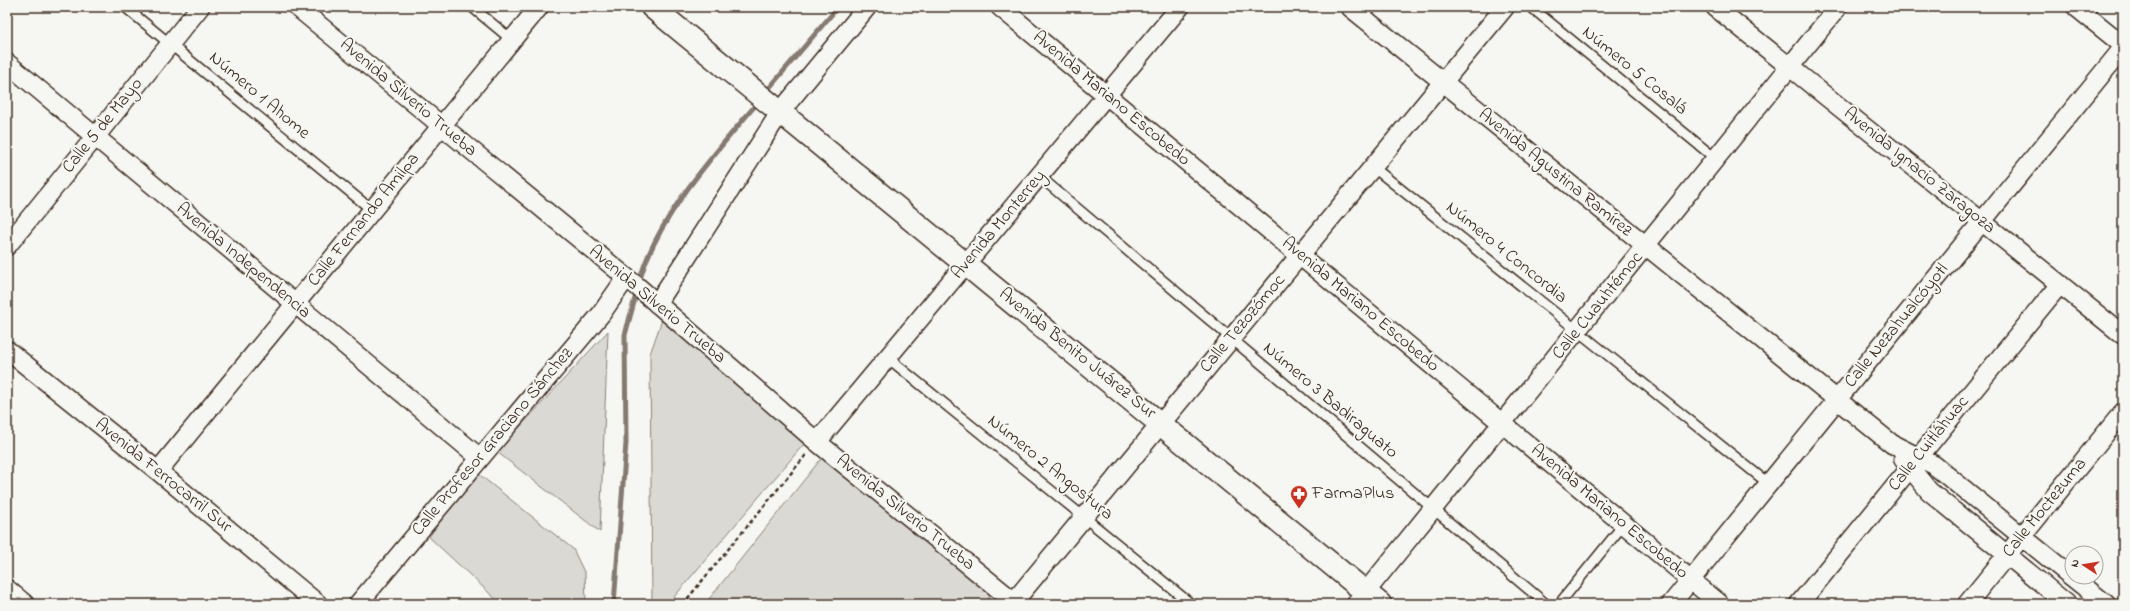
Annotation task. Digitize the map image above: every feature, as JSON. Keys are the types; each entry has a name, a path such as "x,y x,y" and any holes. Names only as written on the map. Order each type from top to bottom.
{"street":[{"name":"Calle 5 de Mayo","path":"7,246 94,136 200,7"},
{"name":"Avenida Silverio Trueba","path":"297,7 626,278 817,442 1014,603"},
{"name":"Calle Fernando Amilpa","path":"158,471 539,7"},
{"name":"Avenida Benito Juárez Sur","path":"652,7 1161,424 1367,600"},
{"path":"657,304 777,108 867,7"},
{"name":"Avenida Mariano Escobedo","path":"1000,7 1720,604"},
{"name":"Avenida Monterrey","path":"817,442 1180,7"},
{"name":"Avenida Agustina Ramírez","path":"1350,7 1892,444 1914,463 1929,491 2067,604"},
{"name":"Calle Tezozómoc","path":"1014,603 1504,7"},
{"name":"Avenida Ignacio Zaragoza","path":"1715,7 2123,335"},
{"name":"Calle Cuauhtémoc","path":"1367,600 1434,509 1838,7"},
{"path":"2076,7 2123,47"},
{"name":"Calle Nezahualcóyotl","path":"1671,604 2123,47"},
{"name":"Avenida Independencia","path":"7,63 480,458"},
{"name":"Calle Profesor Graciano Sánchez","path":"358,604 601,314 626,278"},
{"name":"Calle Cuitláhuac","path":"1799,604 2060,284"},
{"name":"Avenida Ferrocarril Sur","path":"7,350 158,471 318,604"},
{"name":"Calle Moctezuma","path":"1967,604 2123,412"},
{"name":"Avenida Agustina Ramírez","path":"1914,463 1944,472 2064,570"},
{"name":"Avenida Agustina Ramírez","path":"2082,585 2106,604"},
{"path":"7,589 25,604"}],"lane":[{"name":"Número 1 Ahome","path":"125,7 372,210"},
{"path":"472,7 512,40"},
{"name":"Número 5 Cosalá","path":"1531,7 1716,159"},
{"name":"Número 4 Concordia","path":"1373,167 1769,484"},
{"name":"Número 3 Badiraguato","path":"1039,176 1546,604"},
{"name":"Número 2 Angostura","path":"888,358 1191,604"},
{"path":"1559,604 1624,524"}],"path":[{"path":"683,604 817,442"}],"shaded area":[{"path":"666,308 809,438 668,604 652,604 650,354"},
{"path":"608,331 600,532 497,452"},
{"path":"824,455 994,592 984,604 705,604"},
{"path":"476,472 573,549 585,574 586,604 501,604 429,537"}],"waterway":[{"path":"765,93 838,7"},
{"path":"639,283 647,259 673,210 707,164 759,101"},
{"path":"614,604 626,443 625,335 637,291"}],"place":[{"name":"FarmaPlus","path":"1299,509"}]}
